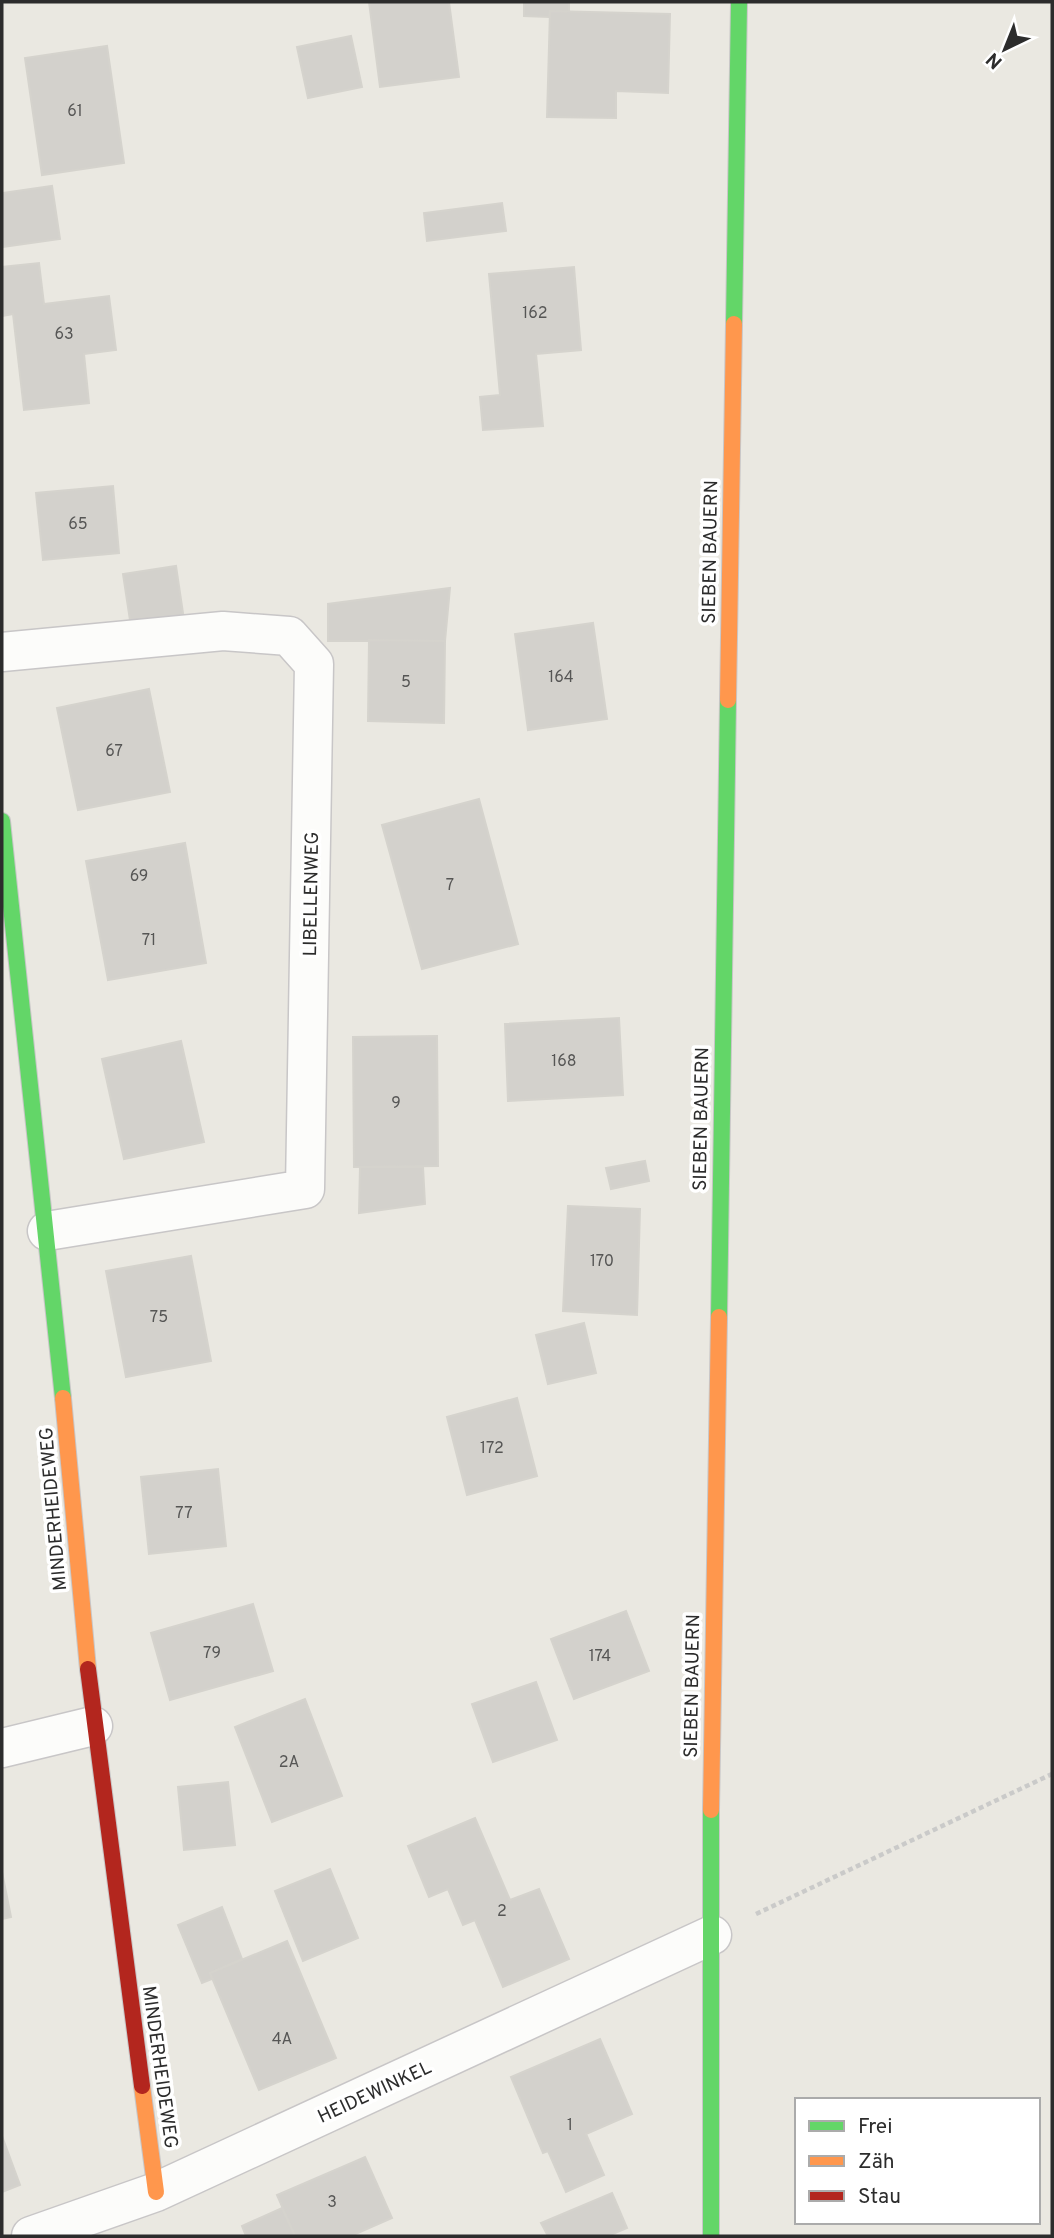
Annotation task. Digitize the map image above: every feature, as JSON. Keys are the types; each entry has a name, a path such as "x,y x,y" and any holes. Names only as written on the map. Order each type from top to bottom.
{"street":[{"name":"SIEBEN BAUERN","path":"711,2236 710,1820 739,2"},
{"name":"LIBELLENWEG","path":"2,652 223,631 289,636 314,664 305,1188 47,1231"},
{"name":"MINDERHEIDEWEG","path":"2,821 47,1231 93,1726 156,2192"},
{"path":"2,1748 93,1726"},
{"name":"HEIDEWINKEL","path":"31,2236 156,2192 712,1935"}],"path":[{"path":"712,1935 1052,1774"}],"building":[{"path":"369,2 449,2 459,77 380,87"},
{"path":"524,2 569,2 569,12 550,11 549,17 524,16"},
{"path":"550,11 670,14 668,93 616,91 616,118 547,117"},
{"path":"351,36 362,87 308,98 297,47"},
{"path":"107,46 124,163 42,175 25,58"},
{"path":"52,186 60,239 2,247 2,193"},
{"path":"502,203 506,231 427,241 424,213"},
{"path":"39,263 44,304 109,296 116,350 84,354 89,403 24,410 13,314 2,316 2,267"},
{"path":"574,267 581,350 536,354 543,426 483,430 480,397 500,395 489,274"},
{"path":"113,486 119,553 43,560 36,493"},
{"path":"176,566 184,620 131,627 123,574"},
{"path":"450,588 445,641 328,641 328,604"},
{"path":"593,623 607,719 528,730 515,634"},
{"path":"369,640 445,641 444,723 368,721"},
{"path":"149,689 170,792 78,810 57,708"},
{"path":"479,799 518,944 422,969 382,825"},
{"path":"185,843 206,963 108,980 86,861"},
{"path":"619,1018 623,1095 508,1101 505,1024"},
{"path":"437,1036 438,1166 354,1167 353,1037"},
{"path":"181,1041 204,1142 124,1159 102,1059"},
{"path":"645,1161 649,1181 611,1189 606,1168"},
{"path":"360,1167 423,1167 425,1204 359,1213"},
{"path":"568,1206 640,1209 637,1315 563,1311"},
{"path":"191,1256 211,1361 126,1377 106,1271"},
{"path":"584,1323 596,1373 548,1384 536,1335"},
{"path":"517,1398 537,1476 467,1495 447,1417"},
{"path":"218,1469 226,1546 149,1554 141,1477"},
{"path":"253,1604 273,1671 170,1700 151,1633"},
{"path":"626,1611 649,1671 574,1699 551,1639"},
{"path":"536,1682 557,1740 493,1762 472,1704"},
{"path":"305,1699 342,1796 272,1822 235,1727"},
{"path":"228,1782 235,1845 184,1850 178,1787"},
{"path":"475,1818 510,1900 539,1889 569,1959 503,1987 475,1920 463,1925 448,1889 429,1897 408,1846"},
{"path":"330,1869 358,1938 303,1961 275,1891"},
{"path":"2,1872 11,1917 2,1919"},
{"path":"222,1907 242,1959 210,1973 212,1979 202,1983 178,1925"},
{"path":"287,1941 336,2058 259,2090 210,1973"},
{"path":"600,2039 632,2114 586,2134 604,2175 566,2192 548,2151 543,2153 511,2077"},
{"path":"2,2136 20,2185 2,2192"},
{"path":"365,2157 392,2218 351,2236 295,2236 277,2195"},
{"path":"612,2193 627,2228 608,2236 548,2236 541,2223"},
{"path":"282,2208 295,2236 246,2236 242,2226"}],"traffic: fast":[{"path":"734,324 739,2"},
{"path":"719,1317 728,700"},
{"path":"2,821 63,1398"},
{"path":"711,1810 711,2236"}],"traffic: slow":[{"path":"728,700 734,324"},
{"path":"711,1810 719,1317"},
{"path":"63,1398 88,1669"},
{"path":"142,2086 156,2192"}],"traffic: jam":[{"path":"88,1669 142,2086"}]}
